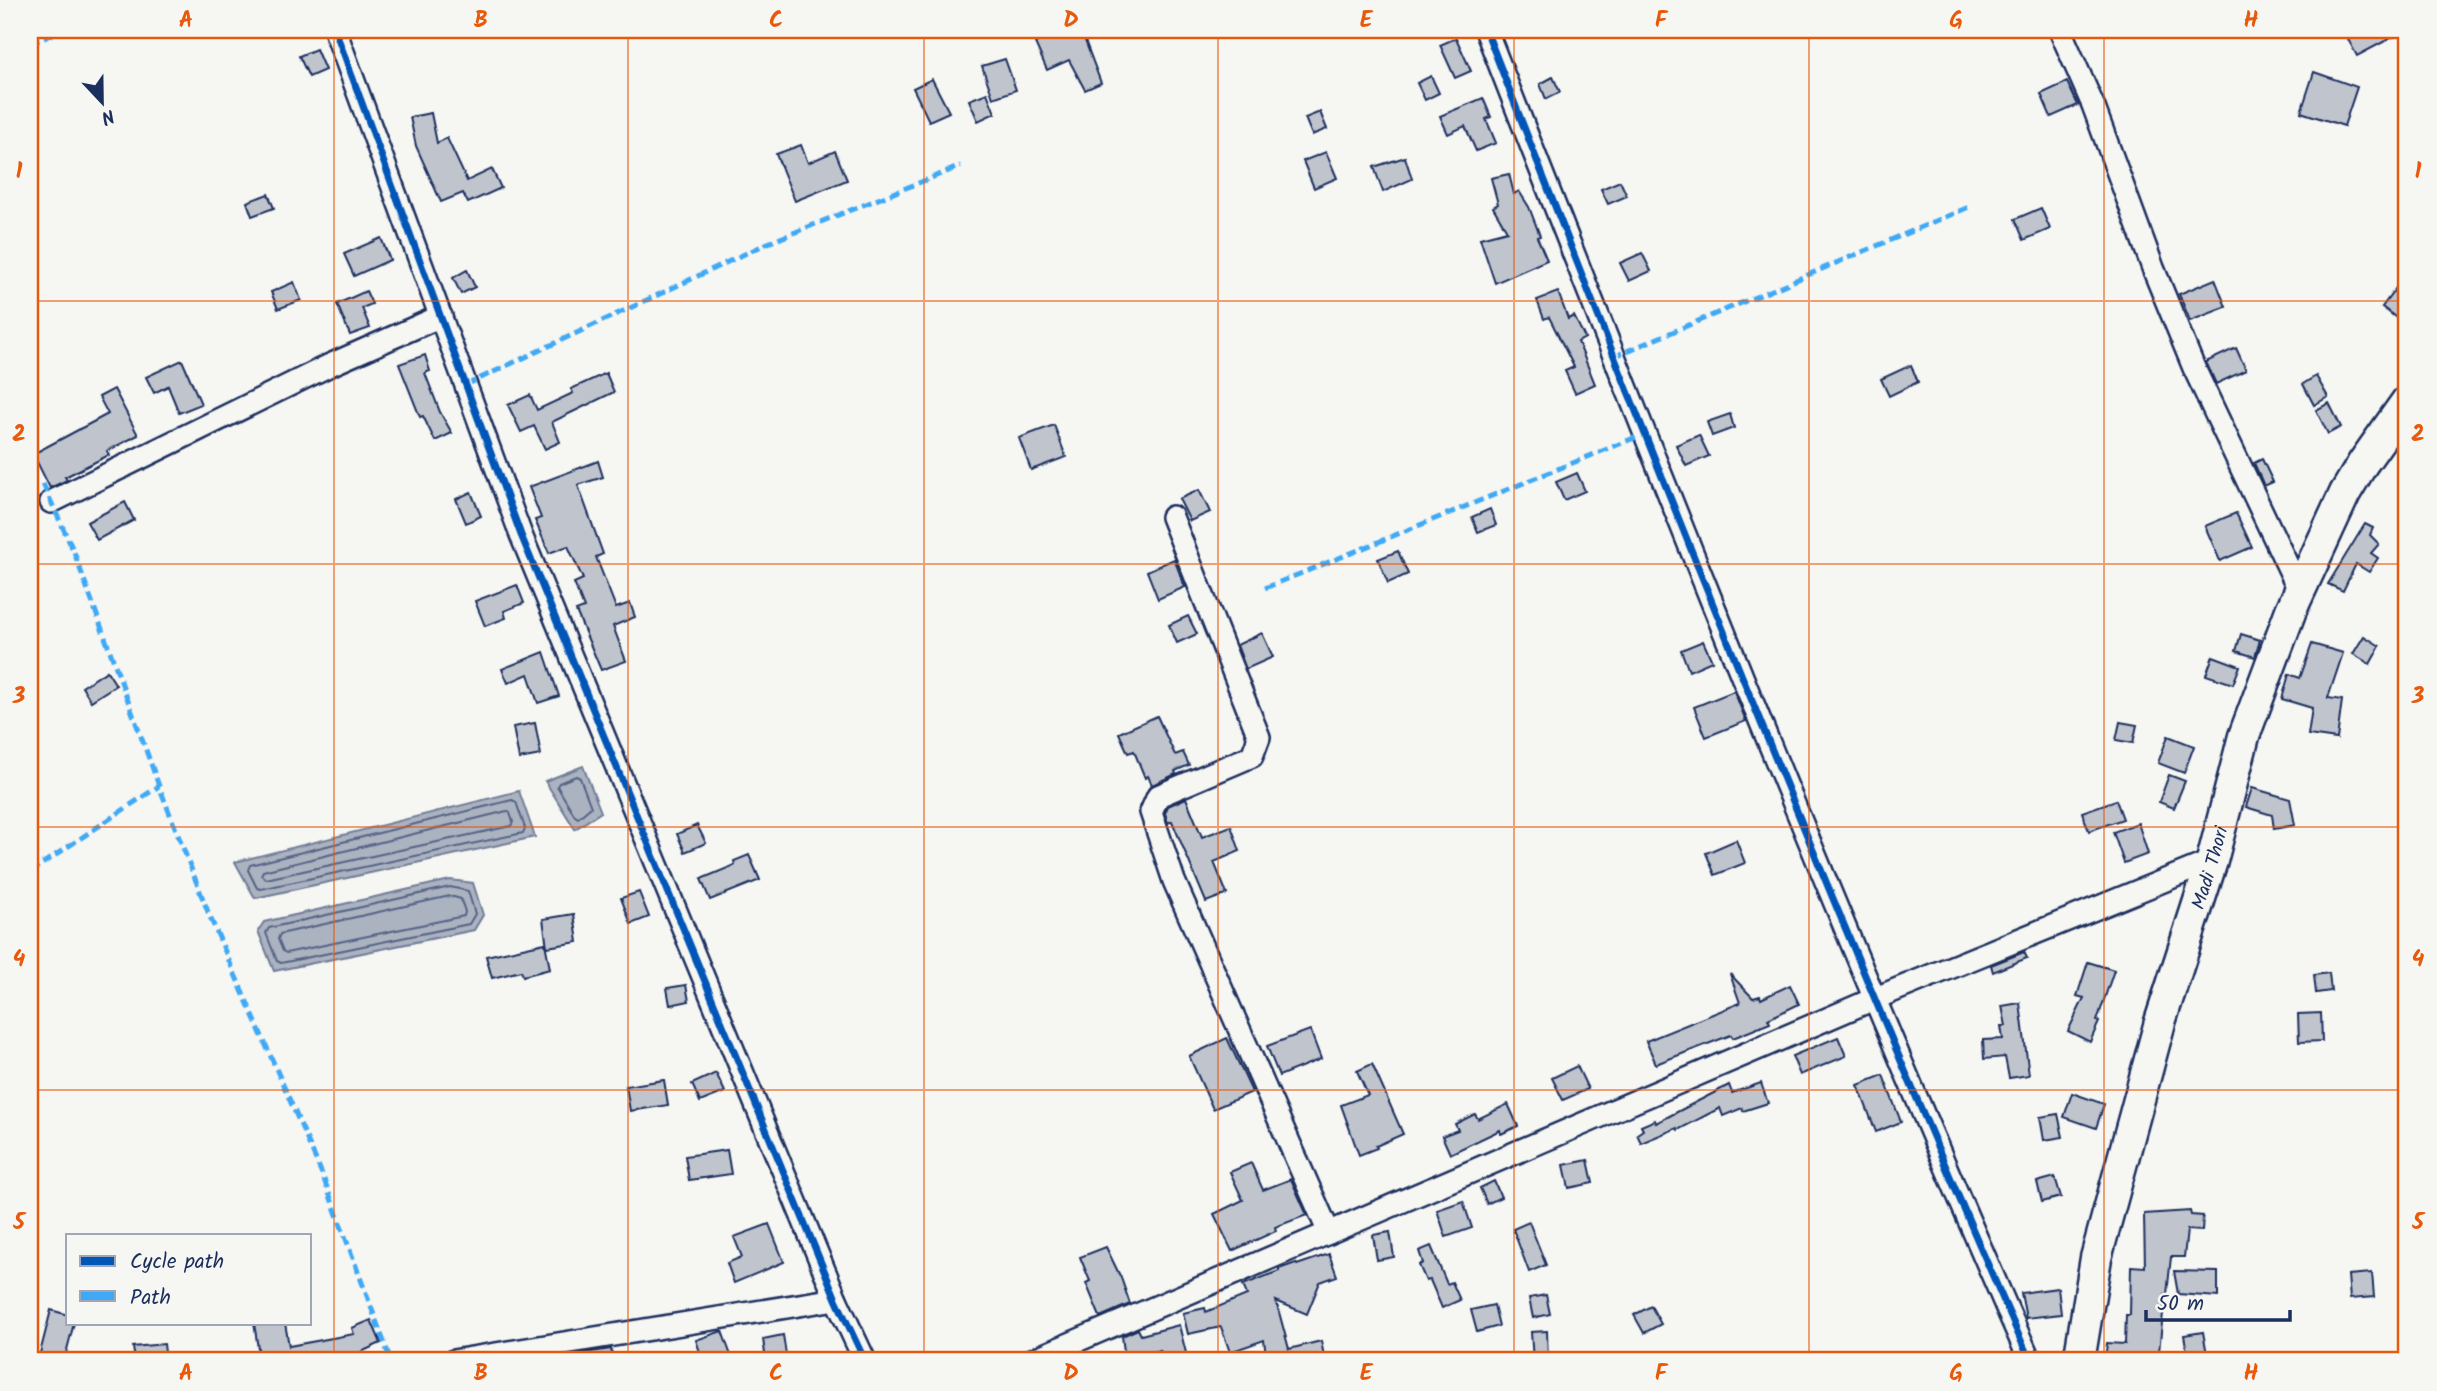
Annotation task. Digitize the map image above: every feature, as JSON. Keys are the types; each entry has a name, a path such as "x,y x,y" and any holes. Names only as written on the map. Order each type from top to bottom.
{"main road":[{"name":"Madi Thori","path":"2079,1361 2096,1258 2160,1022 2212,861 2244,736 2300,592 2345,493 2407,401"}],"street":[{"path":"335,30 521,535 836,1300 865,1361"},
{"path":"1486,30 1636,414 1875,998 2030,1361"},
{"path":"2060,30 2093,105 2153,268 2194,368 2300,592"},
{"path":"51,502 330,365 441,316"},
{"path":"1172,517 1259,737 1252,756 1158,796 1151,812 1174,881 1329,1233"},
{"path":"1030,1361 1875,998 2212,861"},
{"path":"453,1361 836,1300"}],"water":[{"path":"583,766 601,812 575,829 545,781"},
{"path":"519,791 535,837 255,898 235,862"},
{"path":"450,880 473,883 483,915 474,930 274,971 258,931 264,922"}],"building":[{"path":"1081,30 1101,83 1085,90 1069,60 1047,70 1035,43 1049,36 1051,40"},
{"path":"2343,30 2406,30 2357,56"},
{"path":"1456,38 1471,71 1455,78 1440,45"},
{"path":"316,49 325,70 309,77 299,56"},
{"path":"1005,59 1016,90 993,98 982,66"},
{"path":"2314,72 2357,87 2344,126 2301,112"},
{"path":"1431,76 1439,93 1425,100 1417,83"},
{"path":"1553,77 1560,92 1546,99 1540,84"},
{"path":"932,79 949,112 929,121 913,88"},
{"path":"2067,82 2078,105 2051,117 2041,94"},
{"path":"987,93 995,113 978,121 969,100"},
{"path":"1483,98 1491,117 1486,119 1496,143 1476,151 1465,126 1448,134 1440,116"},
{"path":"1320,112 1327,129 1312,135 1305,118"},
{"path":"431,113 437,143 447,138 467,181 492,169 501,188 468,203 463,193 441,202 416,146 410,117"},
{"path":"801,145 808,163 835,151 847,180 795,201 776,154"},
{"path":"1326,152 1337,178 1314,188 1303,161"},
{"path":"1405,157 1412,179 1383,192 1374,167"},
{"path":"1509,174 1514,194 1519,191 1529,207 1547,260 1495,283 1480,238 1507,231 1493,207 1498,204 1491,178"},
{"path":"1620,181 1627,196 1608,204 1601,189"},
{"path":"268,194 274,208 252,216 247,202"},
{"path":"2041,208 2050,229 2024,240 2015,219"},
{"path":"381,238 390,260 354,276 344,254"},
{"path":"1642,253 1651,271 1629,281 1620,263"},
{"path":"467,270 475,287 461,294 453,278"},
{"path":"2215,279 2226,307 2190,321 2179,294"},
{"path":"294,282 301,300 278,309 271,292"},
{"path":"2396,288 2407,296 2407,326 2382,307"},
{"path":"366,291 372,304 362,308 370,328 350,335 337,304"},
{"path":"1558,292 1568,319 1574,316 1585,338 1578,342 1595,384 1575,393 1565,371 1574,367 1549,317 1544,319 1537,300"},
{"path":"2236,348 2246,370 2216,384 2206,362"},
{"path":"425,355 430,371 425,373 440,412 452,433 435,441 423,416 420,417 399,364"},
{"path":"182,360 201,404 179,413 168,386 154,393 146,377"},
{"path":"1911,365 1918,382 1889,396 1881,379"},
{"path":"606,373 614,392 552,422 560,442 545,449 534,426 521,432 508,405 530,395 537,410 573,393 571,389"},
{"path":"2316,376 2328,397 2314,405 2303,384"},
{"path":"114,389 138,435 107,451 109,455 65,477 67,480 50,488 33,454 108,414 99,397"},
{"path":"2329,403 2341,427 2328,434 2316,410"},
{"path":"1730,414 1734,428 1712,436 1707,422"},
{"path":"1054,425 1066,457 1031,470 1019,438"},
{"path":"1699,435 1709,456 1686,466 1676,445"},
{"path":"2262,459 2273,482 2264,486 2254,463"},
{"path":"598,461 603,477 578,485 603,554 596,557 616,608 630,603 635,617 613,626 626,661 601,670 576,611 584,608 574,583 583,579 568,546 549,553 535,520 541,518 529,487"},
{"path":"1577,473 1585,491 1564,500 1556,482"},
{"path":"1199,490 1210,512 1190,521 1179,499"},
{"path":"471,492 481,516 466,523 456,499"},
{"path":"125,502 134,520 97,540 87,522"},
{"path":"1490,509 1496,525 1478,532 1472,517"},
{"path":"2236,513 2252,547 2220,561 2205,526"},
{"path":"2365,524 2373,528 2370,535 2379,544 2371,553 2378,558 2369,572 2356,564 2343,591 2328,584"},
{"path":"1398,551 1408,574 1388,583 1378,559"},
{"path":"1174,559 1185,587 1158,599 1147,571"},
{"path":"517,585 524,603 504,611 506,618 485,626 475,601"},
{"path":"1188,616 1197,634 1177,643 1169,625"},
{"path":"1262,633 1273,657 1246,669 1237,645"},
{"path":"2241,634 2260,640 2255,657 2236,651"},
{"path":"2364,636 2380,646 2370,664 2353,654"},
{"path":"1703,641 1712,661 1689,671 1681,650"},
{"path":"2312,644 2343,653 2328,698 2342,700 2337,739 2308,735 2312,708 2282,699 2289,674 2300,678"},
{"path":"544,652 559,696 538,703 528,674 508,683 502,669"},
{"path":"2213,656 2240,666 2233,684 2206,675"},
{"path":"107,671 116,685 91,701 82,687"},
{"path":"1734,691 1746,721 1706,737 1694,707"},
{"path":"1157,716 1175,755 1183,752 1189,765 1152,785 1148,776 1145,778 1134,751 1128,753 1119,733"},
{"path":"2120,722 2137,725 2133,743 2116,740"},
{"path":"535,723 541,755 519,759 513,727"},
{"path":"2168,736 2194,746 2184,773 2158,763"},
{"path":"2169,775 2185,781 2174,808 2159,802"},
{"path":"2252,788 2290,799 2295,825 2274,829 2272,815 2246,807"},
{"path":"1186,798 1202,837 1231,826 1240,851 1214,862 1227,894 1206,902 1172,821 1168,823 1165,813 1168,806"},
{"path":"2116,800 2123,819 2089,831 2082,812"},
{"path":"2138,823 2148,854 2124,863 2113,832"},
{"path":"697,825 706,843 685,852 677,834"},
{"path":"1736,840 1745,863 1715,875 1706,853"},
{"path":"749,855 760,880 710,900 701,879 735,865 734,861"},
{"path":"639,892 649,917 631,924 621,898"},
{"path":"574,914 578,942 547,947 543,919"},
{"path":"545,943 550,969 523,976 521,971 492,978 486,956"},
{"path":"2024,952 2027,958 1993,972 1991,965"},
{"path":"2088,962 2114,970 2097,1021 2099,1022 2090,1042 2068,1031 2084,998 2077,996"},
{"path":"2329,973 2331,991 2316,993 2314,975"},
{"path":"1730,974 1753,998 1760,996 1761,999 1790,985 1799,1004 1768,1019 1770,1023 1656,1064 1646,1041 1740,1003"},
{"path":"686,985 689,1001 670,1005 667,988"},
{"path":"2020,1003 2029,1075 2009,1078 2005,1057 1984,1059 1983,1040 2003,1039 2001,1026 2006,1026 2002,1006"},
{"path":"2321,1013 2322,1041 2299,1042 2298,1014"},
{"path":"1310,1030 1321,1059 1279,1076 1267,1046"},
{"path":"1838,1037 1846,1056 1800,1075 1792,1056"},
{"path":"1227,1038 1252,1092 1213,1109 1189,1056"},
{"path":"1372,1064 1403,1134 1359,1155 1341,1105 1368,1095 1357,1071"},
{"path":"1577,1066 1588,1089 1563,1100 1552,1078"},
{"path":"716,1073 725,1092 700,1102 692,1084"},
{"path":"1883,1075 1901,1122 1876,1132 1858,1085"},
{"path":"664,1080 668,1105 630,1111 626,1086"},
{"path":"1761,1083 1768,1103 1743,1111 1742,1108 1723,1116 1720,1108 1678,1130 1677,1128 1641,1143 1637,1134 1643,1130 1641,1126 1655,1120 1656,1123 1729,1085 1732,1093"},
{"path":"2072,1093 2104,1104 2096,1128 2064,1117"},
{"path":"1508,1104 1518,1126 1501,1134 1500,1130 1450,1154 1442,1136 1458,1130 1455,1124 1475,1114 1478,1119"},
{"path":"2058,1114 2063,1137 2044,1140 2040,1117"},
{"path":"727,1150 731,1174 689,1180 685,1156"},
{"path":"1588,1160 1593,1183 1569,1188 1564,1165"},
{"path":"1251,1163 1263,1190 1291,1179 1307,1215 1275,1227 1276,1231 1232,1251 1214,1214 1243,1200 1230,1172"},
{"path":"2055,1177 2061,1197 2042,1202 2037,1182"},
{"path":"1494,1181 1501,1197 1487,1204 1480,1188"},
{"path":"1463,1201 1472,1228 1446,1237 1437,1210"},
{"path":"2190,1211 2191,1215 2203,1216 2202,1231 2187,1230 2184,1257 2171,1257 2158,1361 2105,1361 2107,1343 2125,1344 2126,1315 2130,1315 2131,1266 2145,1267 2144,1214"},
{"path":"1529,1222 1546,1265 1529,1272 1513,1229"},
{"path":"769,1224 784,1262 734,1283 727,1263 742,1257 734,1237"},
{"path":"1390,1232 1394,1257 1377,1260 1373,1235"},
{"path":"1431,1246 1447,1284 1452,1282 1460,1300 1442,1308 1430,1280 1426,1281 1419,1265 1423,1263 1419,1251"},
{"path":"1106,1247 1130,1304 1100,1317 1086,1283 1090,1281 1080,1257"},
{"path":"1329,1254 1337,1276 1320,1282 1307,1314 1276,1301 1289,1349 1321,1341 1325,1361 1263,1361 1262,1356 1266,1355 1264,1340 1230,1352 1221,1327 1188,1334 1183,1313 1205,1308 1206,1312 1247,1295 1243,1285 1279,1269"},
{"path":"2174,1271 2218,1272 2218,1297 2178,1294"},
{"path":"2372,1273 2374,1297 2350,1299 2348,1275"},
{"path":"2058,1288 2061,1314 2026,1318 2021,1293"},
{"path":"1546,1295 1550,1314 1533,1318 1529,1298"},
{"path":"1494,1305 1499,1326 1477,1332 1471,1310"},
{"path":"1651,1306 1661,1324 1644,1333 1634,1315"},
{"path":"51,1310 66,1314 66,1324 74,1324 64,1361 38,1361"},
{"path":"371,1320 381,1343 359,1353 330,1358 331,1361 260,1361 254,1324 285,1324 289,1346 354,1334 352,1328"},
{"path":"1179,1325 1188,1361 1167,1361 1165,1357 1162,1358 1160,1350 1125,1359 1122,1336 1138,1329 1141,1335"},
{"path":"722,1331 733,1361 703,1361 696,1340"},
{"path":"1547,1331 1548,1361 1533,1361 1531,1332"},
{"path":"2203,1332 2207,1354 2188,1358 2184,1335"},
{"path":"783,1335 787,1361 766,1361 763,1339"},
{"path":"164,1344 166,1361 135,1361 133,1347"},
{"path":"611,1349 613,1361 566,1361 565,1356"}],"marked path":[{"path":"30,44 63,30"},
{"path":"466,385 768,243 961,166"},
{"path":"1613,357 1969,207"},
{"path":"1265,588 1644,434"},
{"path":"43,484 74,552 210,917 322,1174 391,1361"},
{"path":"30,872 159,786"}],"cycle path":[{"path":"335,30 521,535 836,1299 865,1361"},
{"path":"1486,30 1819,865 2030,1361"}]}
